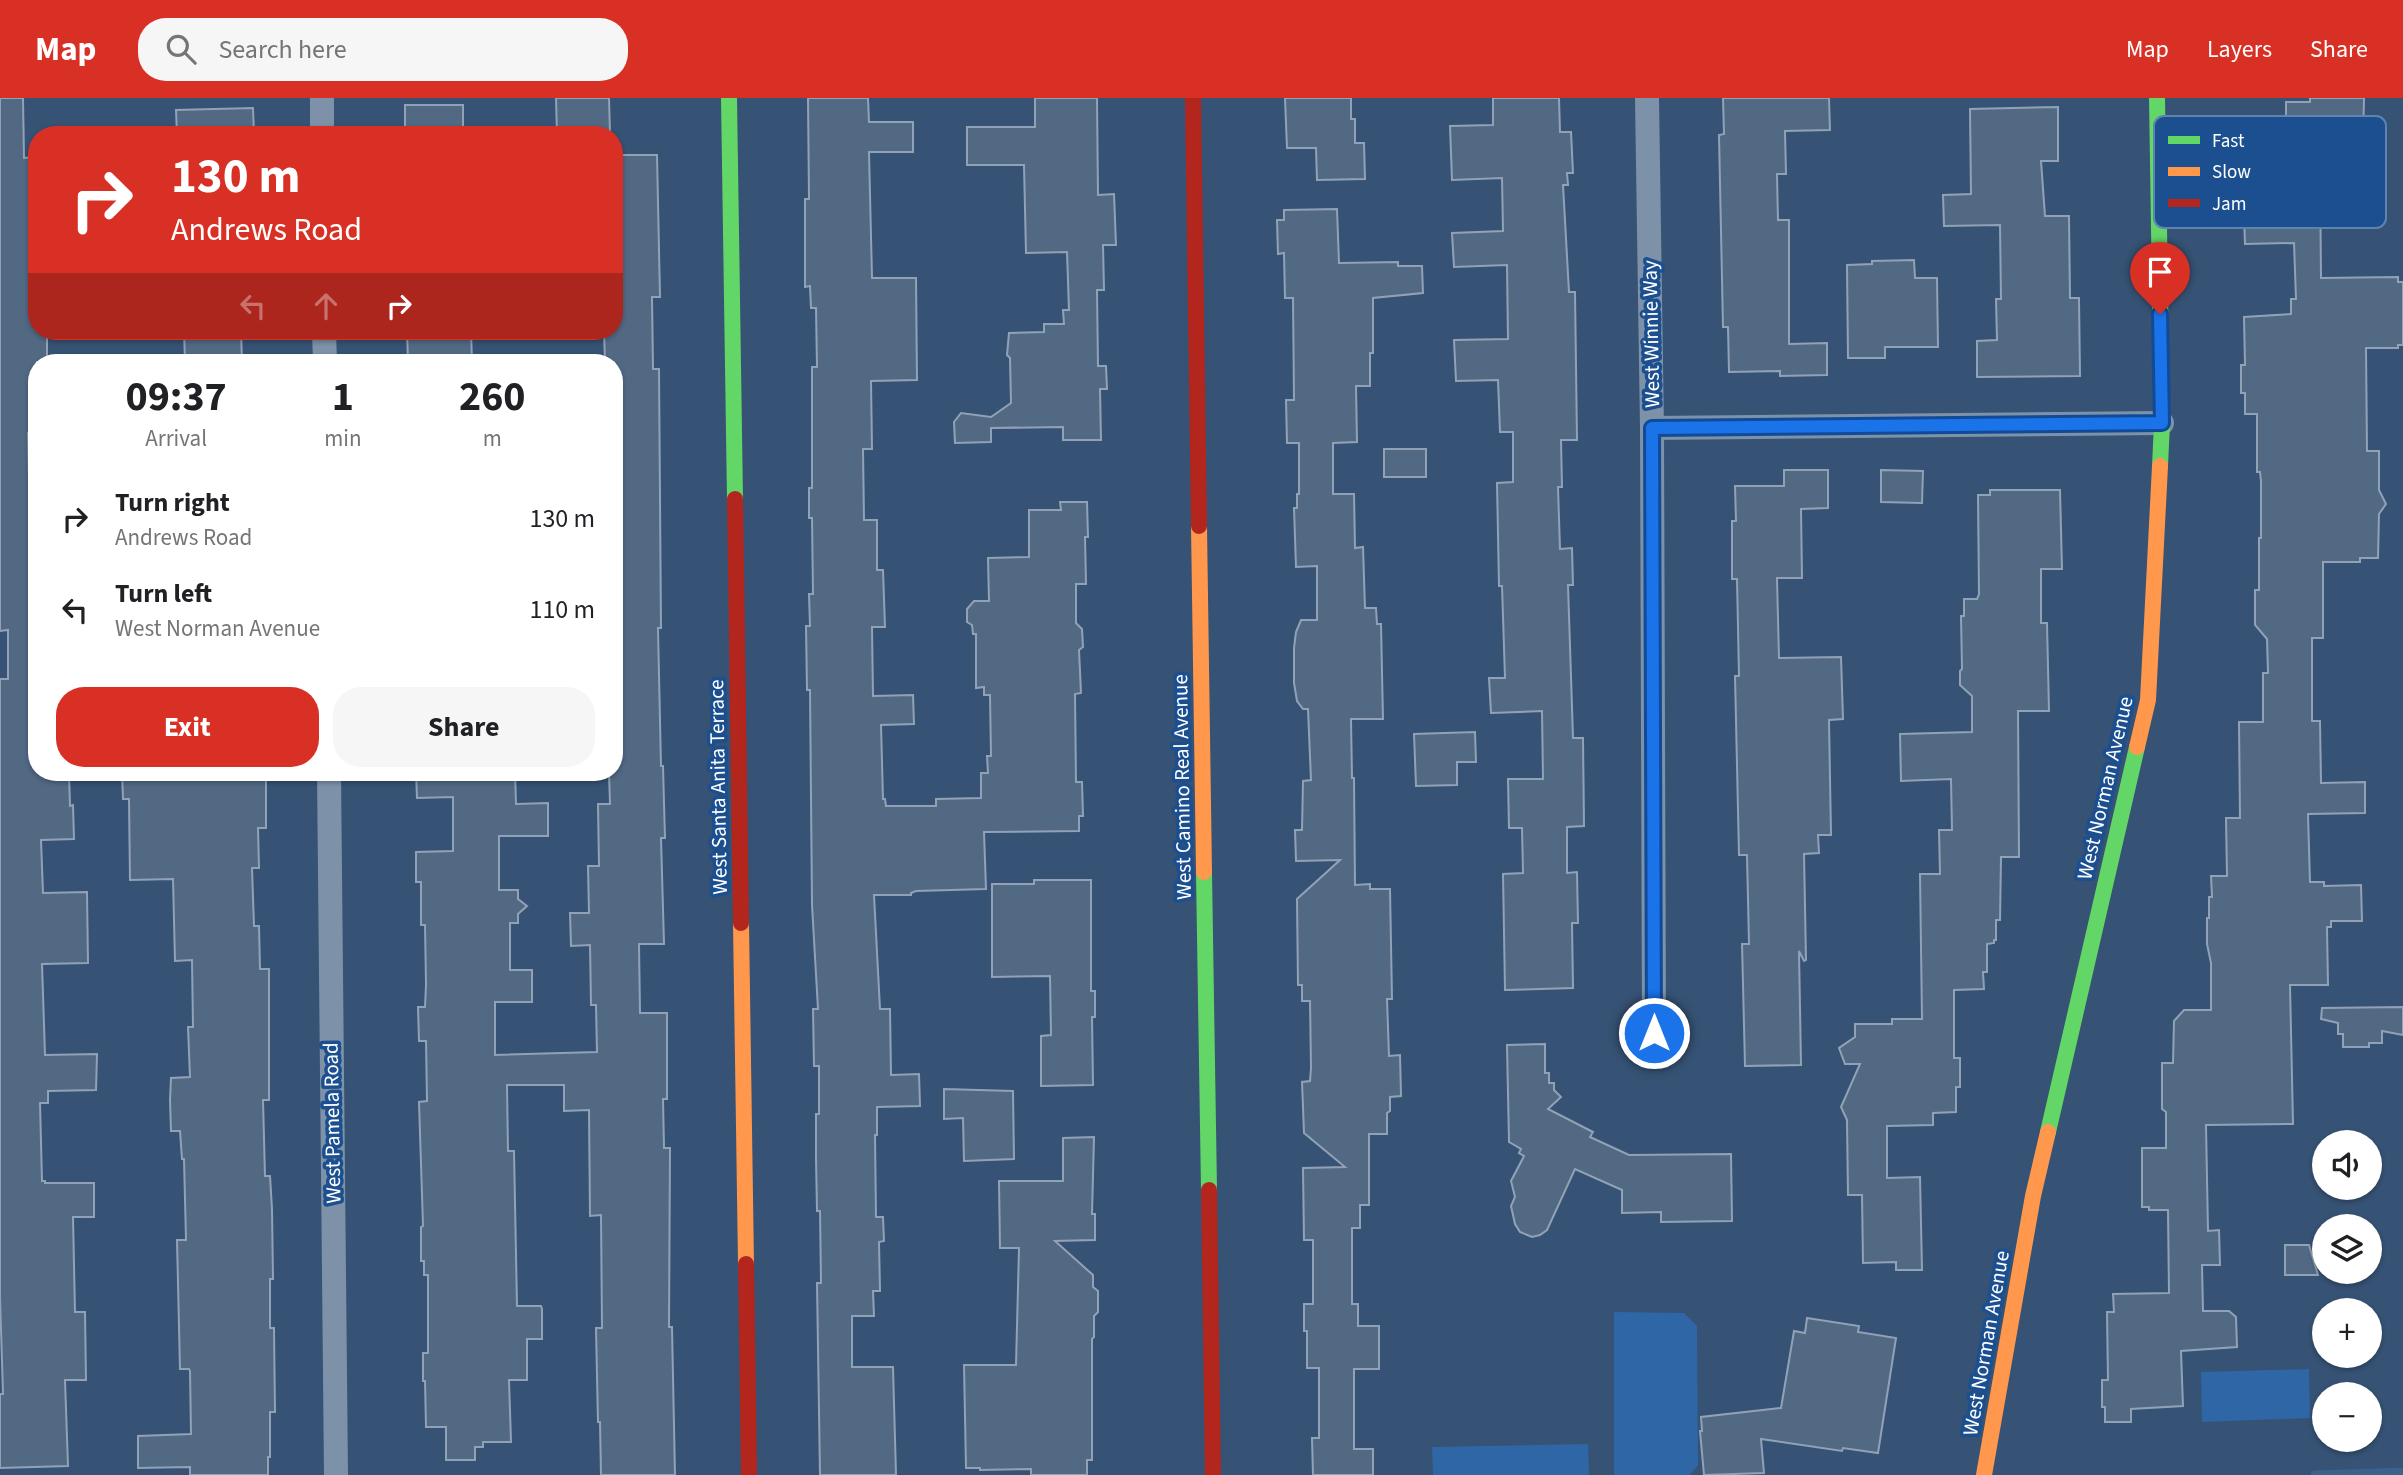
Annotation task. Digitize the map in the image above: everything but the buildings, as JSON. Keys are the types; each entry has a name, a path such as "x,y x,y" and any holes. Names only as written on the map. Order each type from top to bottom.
{"street":[{"path":"322,98 322,126"},
{"name":"West Santa Anita Terrace","path":"729,98 749,1475"},
{"name":"West Camino Real Avenue","path":"1192,98 1213,1475"},
{"name":"West Winnie Way","path":"1647,98 1652,428 1654,1033"},
{"name":"West Norman Avenue","path":"2157,98 2157,116"},
{"name":"West Norman Avenue","path":"1984,1475 2033,1196 2148,700 2162,423 2159,228"},
{"path":"1652,428 2162,423"},
{"name":"West Pamela Road","path":"329,781 336,1475"}],"shaded area":[{"path":"1614,1312 1684,1313 1697,1326 1698,1465 1690,1475 1614,1475"},
{"path":"2309,1369 2310,1418 2202,1422 2201,1372"},
{"path":"1588,1444 1589,1475 1433,1475 1432,1447"}],"waterway":[{"path":"2315,1475 2403,1472"}],"traffic: fast":[{"path":"729,98 735,499"},
{"path":"2157,98 2157,116"},
{"path":"2159,228 2162,423 2160,466"},
{"path":"2048,1132 2137,747"},
{"path":"1204,872 1209,1190"}],"traffic: slow":[{"path":"2137,747 2148,700 2160,466"},
{"path":"1199,526 1204,872"},
{"path":"741,923 746,1264"},
{"path":"1984,1475 2033,1196 2048,1132"}],"traffic: jam":[{"path":"1193,98 1199,526"},
{"path":"735,499 741,923"},
{"path":"1209,1190 1213,1475"},
{"path":"746,1264 749,1475"}],"route":[{"path":"1654,1033 1652,428 2162,423 2160,314"}]}
